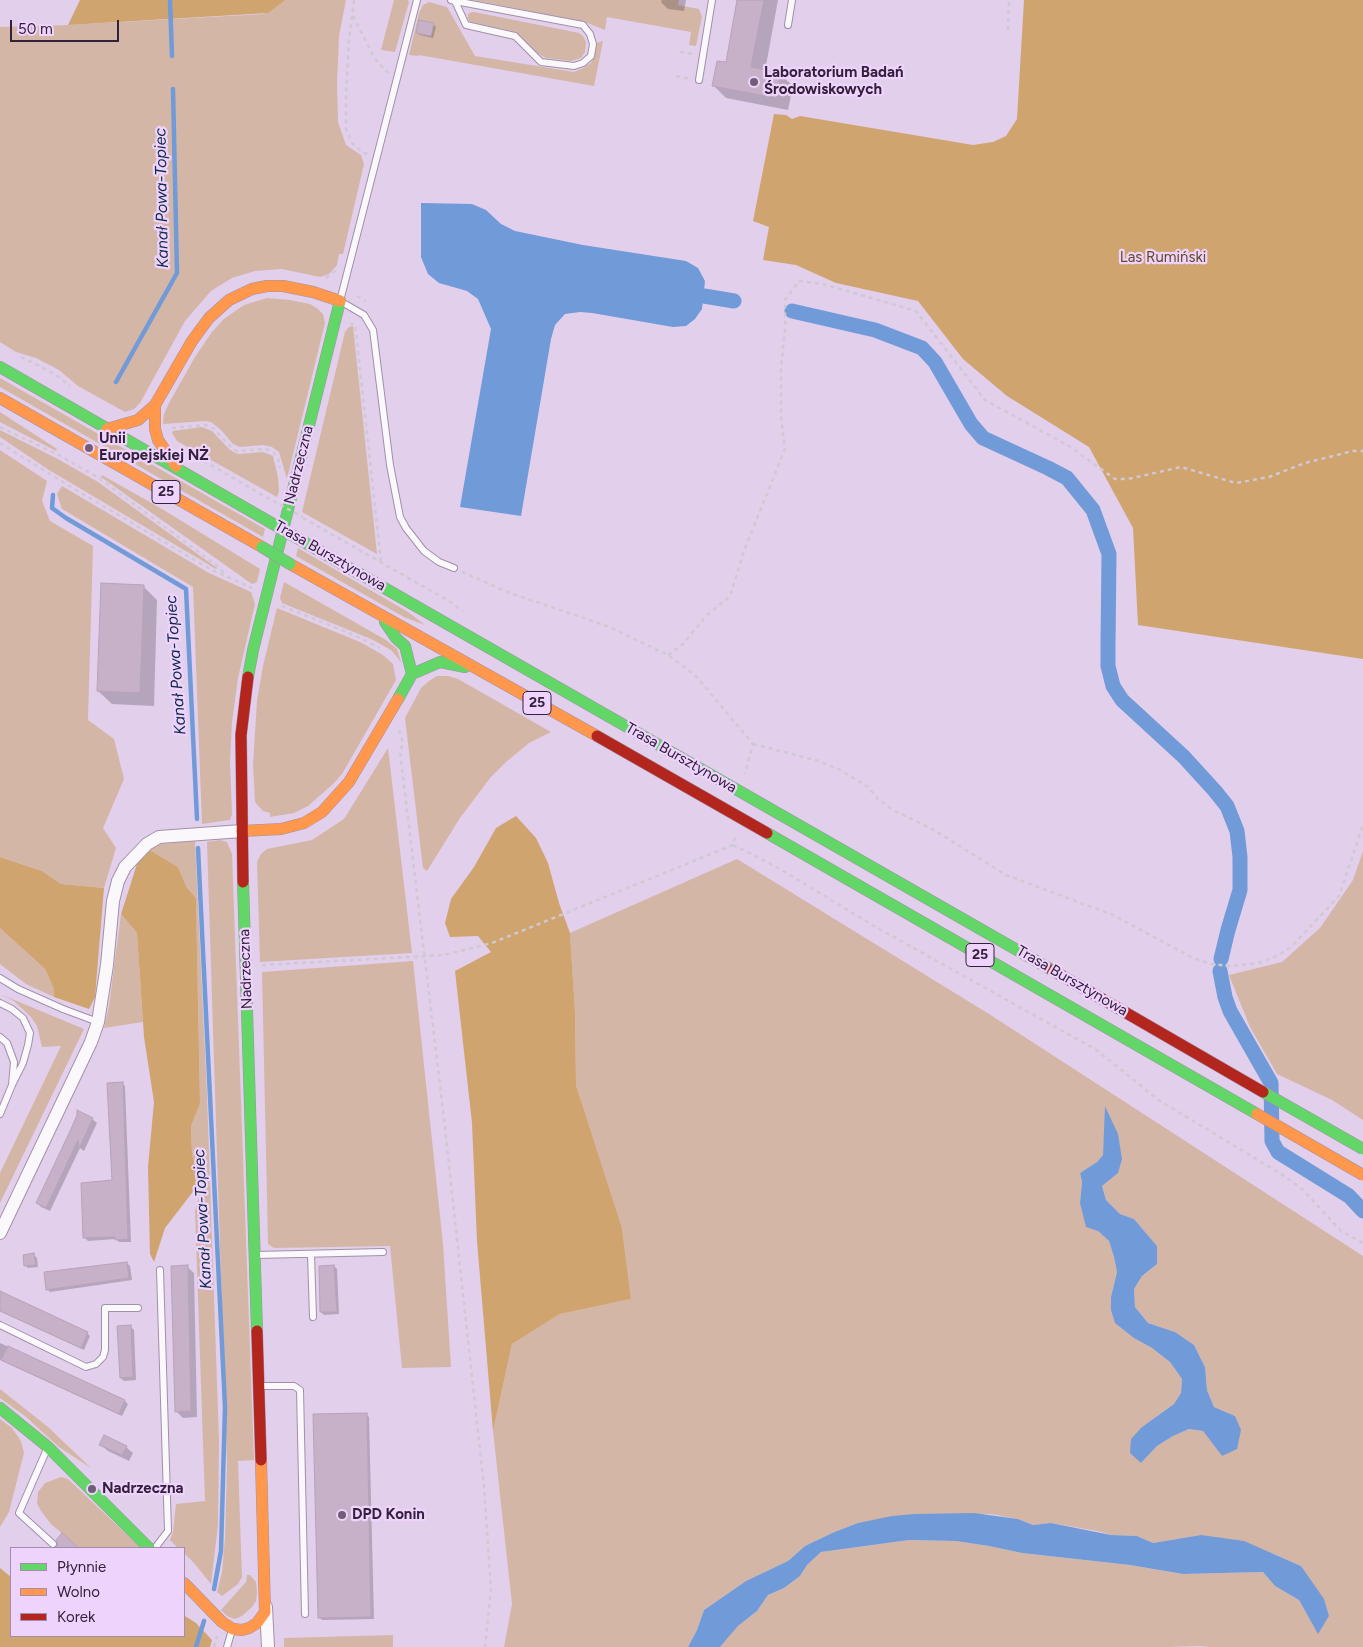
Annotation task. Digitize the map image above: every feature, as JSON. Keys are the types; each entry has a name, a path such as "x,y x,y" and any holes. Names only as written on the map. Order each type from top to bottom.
{"main road":[{"path":"107,429 138,420 155,405 192,341 209,318 229,300 252,289 275,286 312,292 340,301"},
{"name":"Nadrzeczna","path":"266,1608 240,754 250,664 340,301"},
{"name":"Trasa Bursztynowa","path":"0,367 1363,1149"},
{"name":"Trasa Bursztynowa","path":"0,398 290,564 597,736 1363,1175"},
{"path":"155,405 154,429 158,440 178,469"},
{"path":"380,614 396,638 405,646 412,674"},
{"path":"242,830 281,829 304,823 322,812 349,782 412,674 440,662 478,669"},
{"path":"0,1408 48,1448 148,1547"},
{"path":"185,1584 222,1622 233,1629 242,1630 257,1623 263,1617 266,1608"}],"street":[{"path":"0,1233 91,1042 98,1022 105,981 113,902 118,881 125,866 147,844 159,838 242,830"},
{"name":"Nadrzeczna","path":"266,1608 268,1647"}],"lane":[{"path":"416,0 340,301 364,315 373,330 390,465 400,517 410,534 424,551 439,562 454,568"},
{"path":"453,0 583,25 590,34 593,44 590,56 583,63 574,66 541,62 515,36 466,25 453,0"},
{"path":"699,80 712,0"},
{"path":"788,25 792,0"},
{"path":"0,978 18,989 98,1022"},
{"path":"0,1003 12,1008 23,1018 30,1033 23,1063 0,1114"},
{"path":"0,1038 7,1043 14,1062 12,1085"},
{"path":"255,1255 382,1252"},
{"path":"311,1254 313,1317"},
{"path":"156,1547 168,1531 160,1270"},
{"path":"0,1325 86,1367 96,1364 105,1350 105,1308 138,1308"},
{"path":"259,1386 294,1386 300,1390 305,1614"},
{"path":"48,1448 19,1513 53,1544"},
{"path":"227,1647 233,1629"}],"path":[{"path":"354,0 346,93 346,130 352,143 363,153 377,157"},
{"path":"1008,30 1009,0"},
{"path":"352,15 375,58 396,81"},
{"path":"668,655 683,644 706,616 730,596 745,548 786,449 781,416 785,300 799,281 823,284 916,311 985,400 1069,446 1115,479 1181,467 1236,483 1269,477 1305,463 1353,451 1363,451"},
{"path":"349,324 355,324 381,562"},
{"path":"165,428 205,425 213,428 237,451 266,449 274,453 278,458 281,473"},
{"path":"0,426 57,454 99,478 220,568 225,575"},
{"path":"0,442 76,490 210,569 252,587 255,598 265,600 354,635 383,650"},
{"path":"273,501 303,517"},
{"path":"297,521 299,512"},
{"path":"454,568 510,593 607,626 668,655 695,675 754,744 819,760 840,770 868,787 878,799 893,810 934,830 1006,875 1113,915 1193,958 1210,964 1231,966 1259,963 1277,956 1290,948 1339,896 1363,824"},
{"path":"399,728 403,743 400,752 425,956 484,1487 491,1589 485,1647"},
{"path":"744,778 754,744"},
{"path":"734,845 735,835"},
{"path":"246,966 444,955 492,943 734,845 775,866 890,935 1096,1049 1160,1101 1286,1177 1303,1190 1341,1231 1363,1243"}],"shaded area":[{"path":"282,0 346,0 339,36 338,122 346,145 361,155 364,164 343,254 339,254 337,265 329,274 320,277 282,269 255,271 232,278 211,291 185,321 140,403 134,409 125,412 78,386 59,370 36,358 16,352 0,342 0,27 264,14"},
{"path":"394,0 408,0 409,2 395,52 381,50"},
{"path":"473,0 679,0 678,5 699,9 702,17 696,46 689,45 691,32 607,17 605,30 585,22"},
{"path":"429,2 447,7 475,56 574,72 591,63 595,55 597,43 603,41 594,86 419,55 409,55 419,13 423,5"},
{"path":"474,12 579,33 586,42 585,52 581,58 571,61 546,58 537,53 516,32 471,22 468,19 468,15"},
{"path":"267,298 310,304 323,314 325,323 287,479 279,452 272,447 263,445 240,447 233,444 211,422 163,424 164,414 169,403 195,357 212,332 224,319 244,305"},
{"path":"353,326 377,554 302,512 345,332 349,327"},
{"path":"0,378 265,529 263,537 0,387"},
{"path":"0,412 57,449 56,451 0,422"},
{"path":"202,427 212,431 230,450 238,454 263,452 273,456 278,477 279,491 277,497 177,441 172,433 173,431"},
{"path":"0,430 56,458 98,482 217,568 49,470 0,437"},
{"path":"0,450 47,481 42,501 50,521 93,546 88,720 114,739 124,779 103,828 116,848 104,888 61,884 42,871 0,857"},
{"path":"102,475 260,569 257,582 252,584 101,477"},
{"path":"62,486 209,573 251,592 255,604 238,678 232,722 230,761 232,814 230,820 202,824 193,587 62,509 57,494"},
{"path":"298,548 408,612 425,625 404,617 296,556"},
{"path":"284,582 386,640 397,649 401,662 391,650 371,639 282,603 280,598"},
{"path":"277,608 360,642 383,655 393,664 396,680 342,774 333,784 308,806 294,813 270,817 270,813 263,811 255,802 253,765 257,701"},
{"path":"437,676 448,676 458,679 551,732 529,743 490,778 460,818 427,871 423,868 405,718 421,688"},
{"path":"388,748 412,953 260,962 257,862 261,854 267,849 312,840 344,819"},
{"path":"220,840 227,842 232,854 254,1460 238,1461 242,1577 238,1584 222,1596 217,1592 222,1572 225,1538 227,1466 207,842"},
{"path":"195,841 207,1094 219,1441 218,1525 211,1584 185,1554 185,1547 177,1547 170,1540 173,1532 176,1504 205,1501 195,1211 205,1176 197,1172 192,1154 191,1126 200,1102 196,898 187,888 178,867 148,849 152,845"},
{"path":"1363,851 1363,1120 1332,1100 1277,1074 1250,1027 1229,975 1282,962 1320,928 1353,880"},
{"path":"737,859 989,1014 1363,1256 1363,1647 720,1647 738,1626 757,1611 768,1595 784,1588 800,1576 807,1565 821,1552 909,1540 956,1541 1022,1553 1130,1565 1183,1574 1263,1572 1275,1586 1299,1600 1318,1633 1329,1616 1301,1566 1274,1554 1201,1535 1153,1543 1137,1536 1111,1535 1051,1523 1033,1525 1018,1519 991,1514 914,1514 858,1523 805,1546 788,1561 746,1581 704,1610 697,1630 688,1647 504,1647 512,1604 493,1431 512,1344 560,1314 631,1299 622,1228 576,1085 575,1012 570,933","holes":["1106,1107 1118,1173 1102,1186 1106,1200 1120,1214 1134,1219 1157,1246 1157,1264 1142,1276 1134,1289 1135,1307 1148,1323 1175,1332 1194,1345 1205,1367 1207,1390 1214,1407 1235,1416 1222,1456 1203,1431 1189,1429 1157,1446 1141,1463 1142,1427 1174,1404 1181,1393 1182,1379 1170,1362 1152,1348 1134,1338 1111,1297 1117,1272 1109,1241 1098,1231 1080,1203 1082,1182 1080,1173 1097,1162 1103,1155"]},
{"path":"121,914 137,933 143,1022 104,1028 109,1006"},
{"path":"0,928 45,969 54,989 54,997 26,984 0,964"},
{"path":"413,961 443,1244 451,1367 402,1368 390,1246 274,1248 268,1244 262,972"},
{"path":"0,994 84,1029 0,1203 0,1173 61,1046 42,1047 37,1026 31,1017 14,1001"},
{"path":"0,1389 48,1427 91,1468 59,1447 25,1416 0,1398"},
{"path":"0,1419 12,1428 21,1441 24,1453 9,1512 0,1527"},
{"path":"61,1477 68,1479 140,1547 78,1547 51,1524 41,1511 37,1503 38,1492 45,1483"},
{"path":"247,1575 250,1575 256,1582 256,1601 242,1616 235,1619 227,1616 221,1610 246,1582"},
{"path":"393,1635 393,1647 284,1647 284,1638"}],"green space":[{"path":"80,0 285,0 268,13 68,25"},
{"name":"Las Rumiński","path":"1024,0 1363,0 1363,659 1138,625 1133,528 1089,447 1007,396 963,359 918,301 836,283 796,265 763,260 769,227 753,221 774,114 786,115 792,119 800,116 973,145 993,142 1006,136 1017,119"},
{"path":"516,816 536,838 548,863 570,933 575,1012 576,1085 622,1228 631,1299 560,1314 512,1344 493,1431 477,1241 472,1123 455,971 491,952 478,936 450,937 445,923 451,899 474,867 496,828"},
{"path":"148,849 178,867 187,888 196,898 200,1103 191,1126 192,1154 197,1172 205,1176 165,1228 154,1262 150,1254 148,1167 154,1102 144,1037 137,933 121,914 137,864"},
{"path":"0,857 42,871 61,884 104,888 95,997 89,1009 54,997 54,989 45,969 0,928"},
{"path":"0,1568 10,1576 10,1637 185,1637 185,1616 196,1623 212,1640 210,1647 0,1647"}],"water":[{"path":"421,203 472,204 486,210 501,224 515,231 583,245 686,261 698,268 705,281 702,309 695,319 686,326 673,327 580,312 565,314 555,325 521,516 460,507 491,329 478,299 467,291 439,283 428,274 421,257"},
{"path":"1105,1106 1118,1134 1122,1159 1118,1173 1102,1186 1106,1200 1120,1214 1134,1219 1157,1246 1157,1264 1142,1276 1134,1289 1135,1307 1148,1323 1175,1332 1194,1345 1205,1367 1207,1390 1214,1407 1235,1416 1241,1430 1237,1449 1222,1456 1203,1431 1189,1429 1157,1446 1141,1463 1130,1453 1131,1439 1142,1427 1174,1404 1181,1393 1182,1379 1170,1362 1115,1323 1111,1310 1111,1297 1117,1272 1114,1257 1109,1241 1098,1231 1086,1227 1080,1203 1082,1182 1080,1173 1097,1162 1103,1155"},
{"path":"974,1513 1018,1519 1033,1525 1051,1523 1111,1535 1137,1536 1153,1543 1201,1535 1244,1541 1301,1566 1324,1599 1329,1616 1318,1634 1299,1600 1275,1586 1263,1572 1183,1574 1130,1565 1022,1553 956,1541 909,1540 821,1552 807,1565 800,1576 784,1588 768,1595 757,1611 738,1626 720,1647 688,1647 697,1630 704,1610 746,1581 788,1561 805,1546 832,1533 858,1523 892,1516"}],"building":[{"path":"737,0 764,0 751,67 781,73 776,98 712,86 717,61 726,62"},
{"path":"419,20 434,23 431,36 416,33"},
{"path":"101,583 144,585 140,693 97,691"},
{"path":"123,1082 128,1239 115,1240 115,1237 83,1238 81,1183 112,1180 107,1083"},
{"path":"77,1110 93,1118 79,1149 78,1140 46,1208 36,1203 71,1129 77,1115"},
{"path":"34,1253 36,1265 24,1266 23,1255"},
{"path":"127,1262 129,1278 46,1290 44,1272"},
{"path":"188,1265 191,1411 175,1412 171,1266"},
{"path":"334,1265 337,1312 320,1312 319,1266"},
{"path":"0,1291 88,1332 81,1348 0,1311"},
{"path":"131,1325 133,1377 120,1378 117,1326"},
{"path":"8,1346 125,1400 119,1414 1,1360"},
{"name":"DPD Konin","path":"367,1413 371,1617 318,1618 313,1414"},
{"path":"104,1435 127,1446 122,1455 99,1445"},
{"path":"62,1533 78,1547 56,1547 58,1545 56,1540"}],"waterway":[{"name":"Kanał Powa-Topiec","path":"170,0 172,56"},
{"name":"Kanał Powa-Topiec","path":"116,382 177,273 173,89"},
{"path":"704,296 734,301"},
{"path":"792,311 875,330 922,348 935,362 971,424 983,438 1067,478 1093,510 1109,554 1108,666 1113,686 1122,700 1184,757 1215,791 1227,806 1237,831 1240,857 1240,890 1221,959"},
{"name":"Kanał Powa-Topiec","path":"53,495 52,508 66,518 186,589 197,819"},
{"name":"Kanał Powa-Topiec","path":"198,848 225,1407 221,1551 214,1589"},
{"path":"1220,971 1230,1011 1271,1083 1272,1141 1278,1152 1349,1196 1363,1211"},
{"name":"Kanał Powa-Topiec","path":"196,1647 204,1621"}],"traffic: fast":[{"path":"248,677 253,650 340,301"},
{"path":"0,367 268,521"},
{"path":"268,521 297,538"},
{"path":"297,538 608,716"},
{"path":"262,547 290,564"},
{"path":"385,622 396,638 405,646 412,674"},
{"path":"398,699 412,674 440,662 465,667"},
{"path":"608,716 1052,970"},
{"path":"767,833 1257,1114"},
{"path":"243,882 257,1331"},
{"path":"1263,1092 1363,1149"},
{"path":"0,1408 48,1447 148,1547"}],"traffic: slow":[{"path":"107,429 138,420 155,405 192,341 209,318 229,300 252,289 267,286 283,286 313,292 340,301"},
{"path":"0,398 262,547"},
{"path":"155,405 155,429 158,440 176,466"},
{"path":"290,564 597,736"},
{"path":"242,831 281,829 304,823 322,812 349,782 398,699"},
{"path":"1257,1114 1363,1175"},
{"path":"185,1584 222,1622 233,1629 242,1630 249,1628 257,1623 265,1612 261,1460"}],"traffic: jam":[{"path":"243,882 241,735 248,677"},
{"path":"597,736 767,833"},
{"path":"1052,970 1263,1092"},
{"path":"257,1331 261,1460"}],"place":[{"name":"Laboratorium Badań Środowiskowych","path":"754,82"},
{"name":"Unii Europejskiej NŻ","path":"89,448"},
{"name":"Nadrzeczna","path":"92,1489"},
{"name":"DPD Konin","path":"342,1515"}]}
